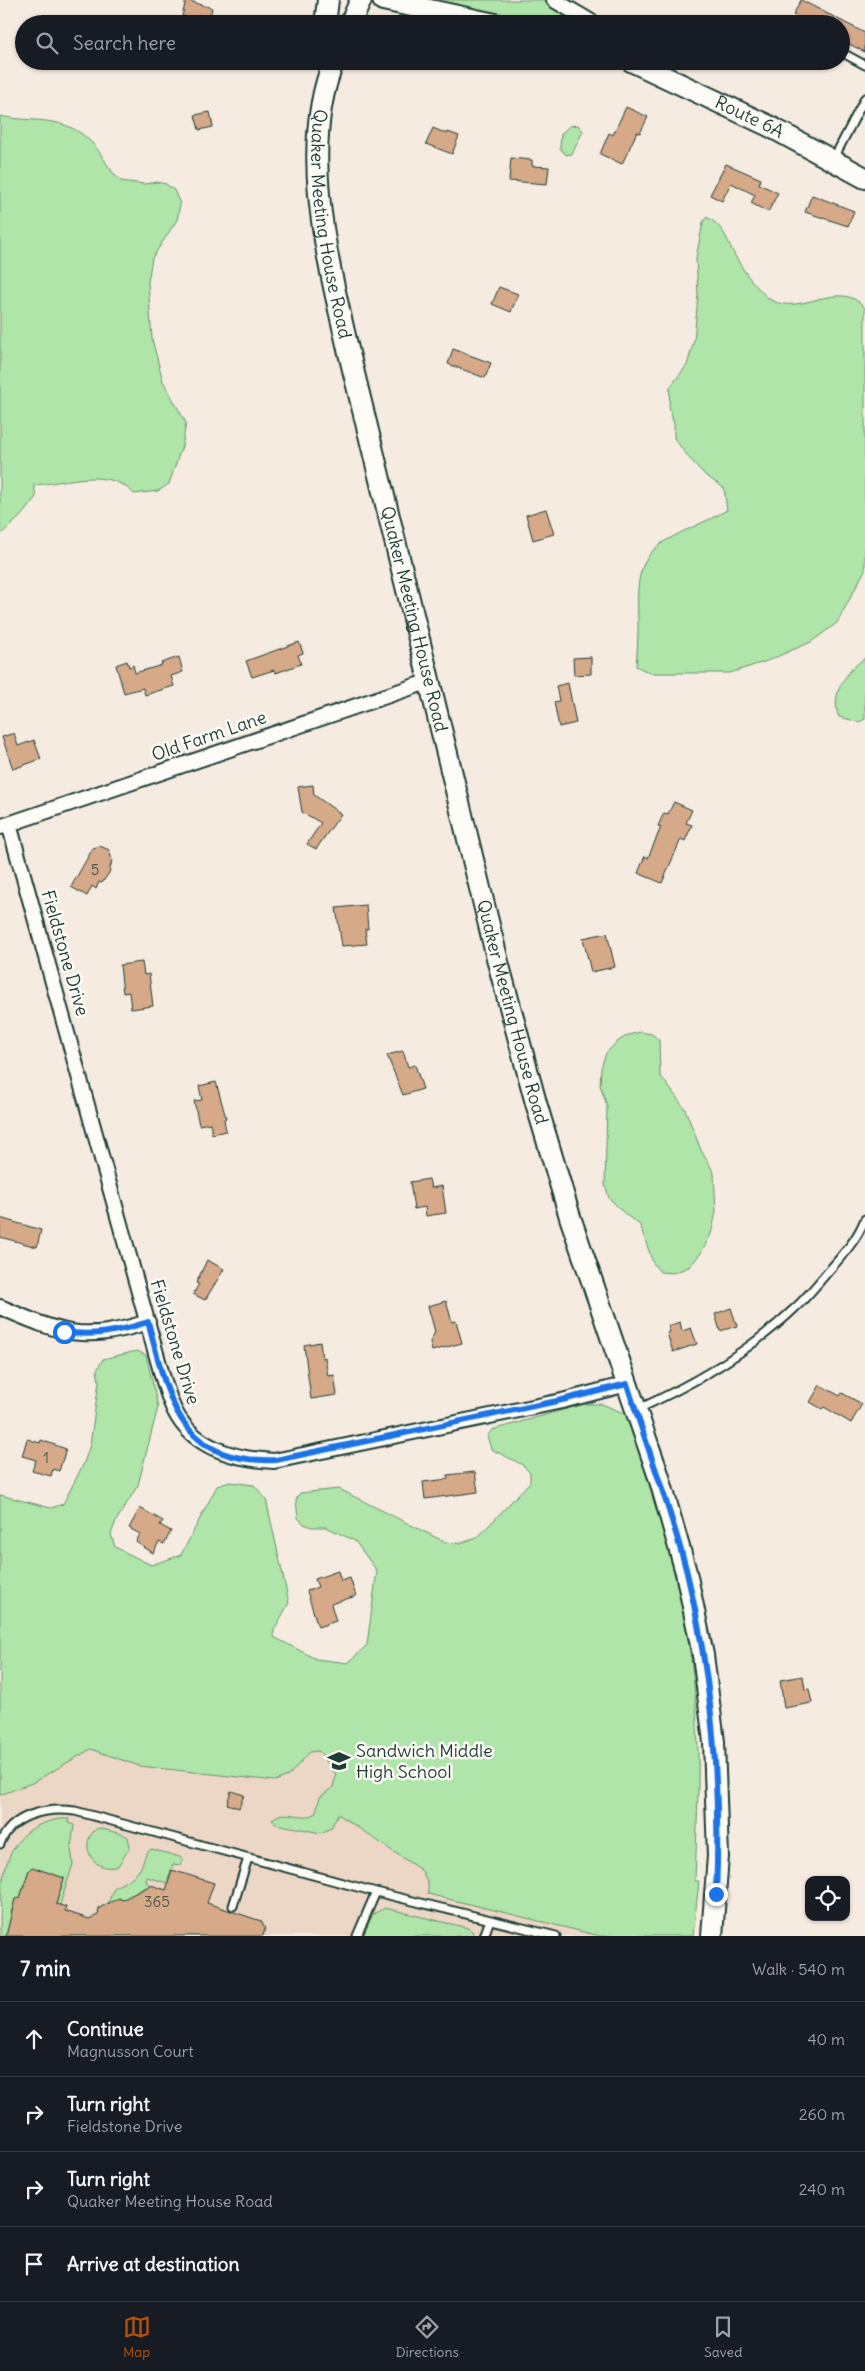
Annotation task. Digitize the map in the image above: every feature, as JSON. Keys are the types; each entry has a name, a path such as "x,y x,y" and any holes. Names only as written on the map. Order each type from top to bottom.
{"main road":[{"path":"326,15 328,0"},
{"path":"354,15 361,0"},
{"path":"383,0 453,15"},
{"name":"Quaker Meeting House Road","path":"324,70 318,165 329,260 348,349 499,966 534,1094 568,1209 659,1477 686,1572 709,1693 714,1742 718,1819 712,1936"},
{"name":"Quaker Meeting House Road","path":"325,83 330,70"},
{"name":"Route 6A","path":"654,70 753,118 865,178"}],"street":[{"path":"554,0 580,15"},
{"name":"Old Farm Lane","path":"5,825 430,681"},
{"name":"Fieldstone Drive","path":"5,825 172,1406 184,1426 203,1443 223,1453 247,1459 276,1460 562,1400 627,1384"},
{"path":"0,1306 40,1324 76,1334 106,1333 148,1322"}],"lane":[{"path":"850,57 865,65"},
{"path":"833,160 865,98"},
{"path":"635,1410 693,1381 759,1340 796,1308 845,1252 861,1230 865,1219"},
{"path":"0,1844 6,1831 22,1819 47,1809 60,1809 376,1892 556,1936"},
{"path":"233,1906 248,1858"},
{"path":"357,1936 376,1892"},
{"path":"484,1936 490,1920"}],"shaded area":[{"path":"0,1537 675,1936 0,1936"}],"green space":[{"path":"427,0 545,0 570,15 496,15"},
{"path":"0,116 49,121 71,128 82,134 93,144 121,181 144,184 157,182 166,184 174,190 180,204 177,220 152,258 148,282 152,339 163,381 186,423 182,446 169,484 158,491 134,494 124,485 100,478 34,485 36,497 21,516 0,535"},
{"path":"578,125 583,131 572,154 566,155 560,148 561,134 569,126"},
{"path":"707,217 719,226 745,271 757,287 771,300 783,304 795,304 832,296 844,296 855,299 865,308 865,570 837,623 811,642 767,661 730,673 650,673 636,666 639,580 647,558 654,549 665,541 727,510 724,488 705,475 674,438 674,424 669,408 670,387 687,365 694,341 698,295 696,258 703,222"},
{"path":"865,658 865,719 859,722 839,717 836,700 838,692 846,676"},
{"path":"640,1032 652,1034 659,1040 660,1075 685,1109 701,1150 714,1173 716,1212 711,1234 701,1253 689,1267 673,1273 660,1272 653,1263 640,1225 626,1215 609,1198 605,1185 607,1106 600,1085 601,1068 606,1053 617,1042 628,1035"},
{"name":"Sandwich Middle High School","path":"137,1351 146,1355 158,1407 138,1485 116,1521 111,1534 115,1547 151,1565 181,1555 217,1486 230,1482 254,1485 266,1499 289,1603 274,1630 274,1637 316,1659 348,1663 367,1645 377,1571 355,1541 326,1527 312,1527 304,1524 298,1518 296,1500 300,1493 339,1489 445,1542 461,1543 477,1538 530,1482 530,1473 523,1465 491,1449 487,1436 492,1430 584,1404 602,1404 628,1415 669,1553 678,1588 691,1659 697,1718 698,1765 695,1881 699,1881 693,1936 600,1936 428,1894 428,1883 422,1871 338,1814 331,1828 321,1833 276,1824 272,1820 276,1816 287,1814 310,1816 315,1814 320,1797 333,1787 336,1775 319,1751 310,1752 288,1776 275,1781 139,1766 91,1749 32,1783 0,1795 0,1495 51,1508 63,1504 84,1463 90,1445 99,1381 97,1370 103,1359"},
{"path":"60,1819 69,1819 68,1823 74,1825 71,1848 73,1864 60,1905 56,1904 64,1878 32,1868 29,1870 20,1898 15,1900 11,1913 13,1917 6,1936 0,1936 3,1879 15,1847 25,1834 40,1825"},
{"path":"98,1828 128,1837 130,1847 118,1866 101,1866 90,1855 88,1840"},
{"path":"152,1849 183,1858 180,1865 173,1864 167,1883 147,1877 146,1882 151,1885 122,1900 119,1898 108,1904 114,1888 131,1878 140,1869 149,1850"},
{"path":"385,1908 468,1928 474,1936 363,1936 373,1914"}],"building":[{"path":"186,0 212,8 210,15 182,15"},
{"path":"801,0 830,15 793,15"},
{"path":"850,25 865,33 865,52 850,44"},
{"path":"626,107 648,117 640,133 637,132 622,164 600,154 609,133 613,135"},
{"path":"210,112 213,127 199,130 195,115"},
{"path":"433,128 447,134 448,132 459,136 452,154 426,144"},
{"path":"511,158 532,160 532,166 549,167 547,184 509,181"},
{"path":"726,164 761,179 759,184 778,193 768,212 751,203 755,195 731,183 722,201 710,195"},
{"path":"812,195 854,211 848,226 805,212"},
{"path":"499,287 518,294 511,312 492,304"},
{"path":"453,349 491,363 485,378 448,364"},
{"path":"546,509 554,534 533,540 526,515"},
{"path":"299,642 303,653 298,655 301,664 276,673 274,670 252,677 246,661"},
{"path":"179,657 183,672 171,676 174,686 145,695 143,688 124,693 116,665 127,661 129,667 133,665 135,673 162,665 161,663"},
{"path":"591,657 591,674 574,675 573,658"},
{"path":"568,683 576,723 559,727 554,702 559,701 556,686"},
{"path":"14,733 18,746 34,740 41,759 13,769 2,737"},
{"path":"313,785 314,795 341,814 316,849 307,844 321,823 302,812 298,787"},
{"path":"674,802 692,810 686,823 692,825 685,841 681,839 662,883 638,873 645,856 648,858 661,827 658,826 664,813 668,814"},
{"path":"100,846 109,850 112,860 109,873 102,883 99,882 96,889 92,886 87,896 71,887 93,848"},
{"path":"366,905 368,929 365,929 367,944 342,946 336,908"},
{"path":"607,933 615,967 591,972 583,938"},
{"path":"142,962 144,975 149,974 153,1006 131,1009 129,992 123,993 120,965"},
{"path":"403,1051 408,1067 415,1065 423,1089 403,1095 387,1055"},
{"path":"216,1082 226,1118 224,1119 226,1131 212,1134 210,1123 199,1125 194,1101 202,1100 199,1086"},
{"path":"429,1179 431,1188 442,1186 446,1213 426,1216 425,1207 414,1209 410,1182"},
{"path":"0,1218 41,1230 37,1247 0,1237"},
{"path":"207,1260 224,1269 205,1300 193,1294 199,1284 196,1283"},
{"path":"446,1301 452,1322 456,1321 462,1343 432,1351 430,1342 435,1332 428,1306"},
{"path":"731,1308 737,1326 720,1331 715,1314"},
{"path":"680,1322 682,1331 691,1328 697,1344 673,1352 667,1333 670,1332 668,1326"},
{"path":"320,1342 322,1358 325,1357 328,1376 334,1375 337,1395 311,1399 304,1345"},
{"path":"820,1385 840,1396 842,1393 862,1404 851,1423 824,1407 822,1409 810,1402"},
{"path":"27,1439 40,1443 41,1440 66,1449 59,1471 53,1469 51,1476 32,1471 36,1460 22,1456"},
{"path":"475,1472 478,1492 425,1499 423,1482 448,1479 447,1475"},
{"path":"140,1508 163,1521 160,1525 171,1531 164,1544 159,1542 153,1553 136,1542 140,1534 129,1528"},
{"path":"338,1571 341,1581 350,1578 356,1596 331,1604 336,1621 318,1627 307,1591 318,1587 315,1579"},
{"path":"803,1676 805,1690 809,1689 812,1703 784,1708 780,1680"},
{"path":"231,1791 244,1795 239,1808 227,1804"},
{"path":"32,1867 64,1878 56,1904 66,1907 65,1911 89,1919 98,1915 99,1908 119,1898 122,1900 151,1885 166,1890 172,1870 214,1883 207,1903 261,1921 265,1929 263,1936 6,1936 15,1899 20,1898 29,1870"}],"place":[{"name":"Sandwich Middle High School","path":"339,1761"}],"route":[{"path":"64,1332 76,1334 106,1333 148,1322 172,1406 184,1426 203,1443 223,1453 247,1459 276,1460 562,1400 627,1384 659,1477 675,1532 704,1654 717,1782 718,1856 716,1894"}]}
